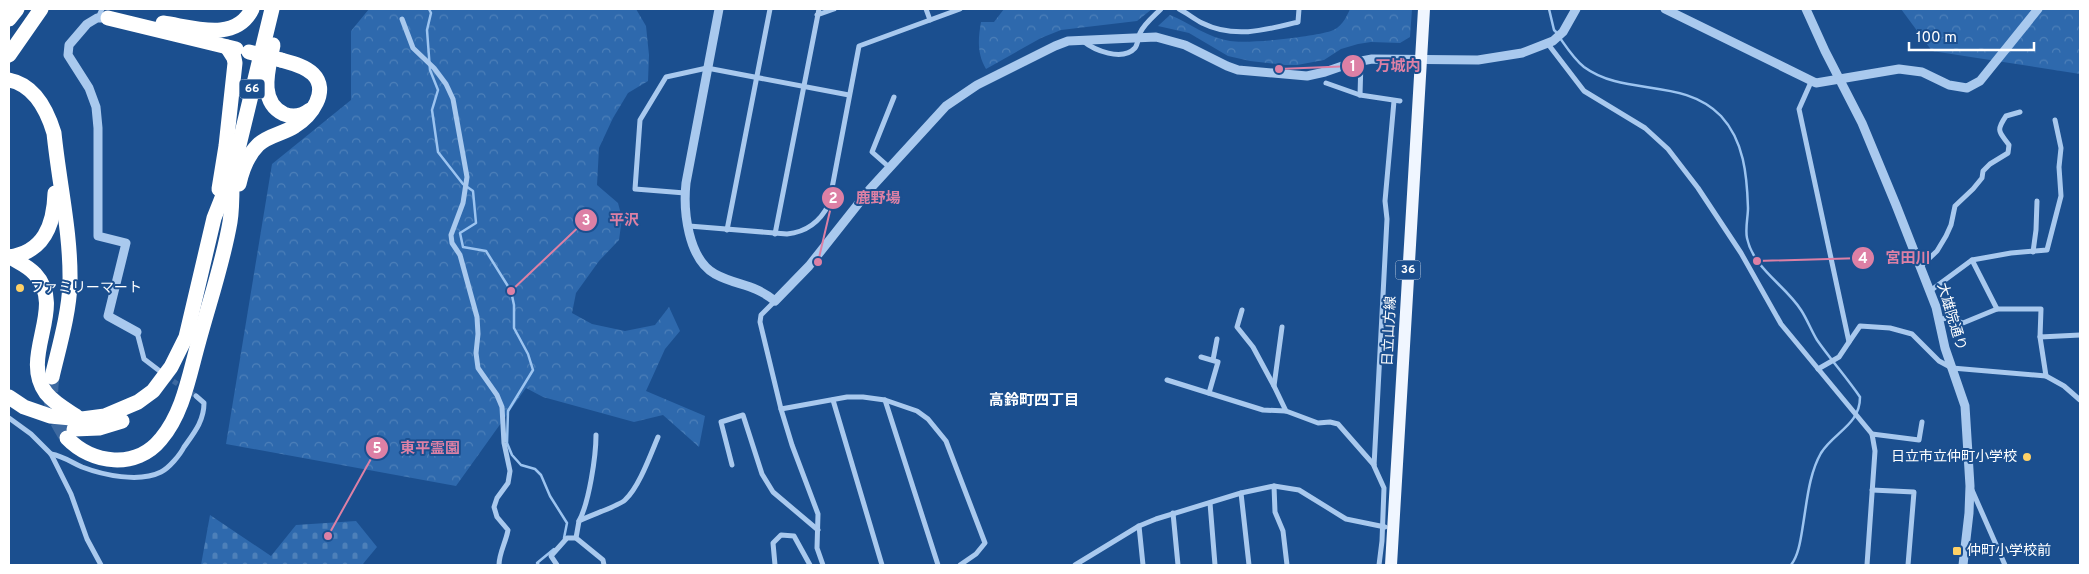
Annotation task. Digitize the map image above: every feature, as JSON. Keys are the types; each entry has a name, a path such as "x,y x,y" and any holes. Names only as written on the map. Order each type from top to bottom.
{"highway":[{"path":"9,19 17,9"},
{"path":"10,54 41,9"},
{"path":"134,25 153,22 219,31 231,29 242,23 252,9"},
{"name":"66","path":"233,170 272,9"},
{"path":"280,9 267,79 270,100 274,107 287,116 300,115 315,105"},
{"path":"67,438 75,446 91,456 111,460 138,455 160,440 181,402 205,320 244,168 254,149 267,138 301,122 315,105 318,98 319,86 314,74 302,66 134,25 105,15"},
{"path":"9,396 24,407 50,416 82,419 104,416 138,402 153,390 171,367 186,337 214,218 226,146 235,63 227,47"},
{"path":"9,80 27,88 40,101 50,118 57,159 69,256 70,284 52,377"},
{"path":"9,257 30,251 42,240 49,229 54,212 57,159"},
{"path":"214,218 233,170"},
{"path":"230,221 233,170"},
{"path":"9,257 35,274 42,283 46,294 47,307 38,357 38,369 45,392 56,404 82,419"},
{"path":"9,405 26,416 63,428 98,428 122,421 145,408 166,390 179,372 205,320"},
{"path":"9,387 36,411"}],"main road":[{"name":"日立山方線","path":"1391,565 1388,528 1424,9"}],"street":[{"path":"719,9 684,193 689,226 694,250 699,260 707,268 724,278 760,290 775,301"},
{"path":"727,230 770,9"},
{"path":"775,234 818,12 834,9"},
{"path":"926,9 930,20"},
{"path":"689,226 775,234 798,233 817,221 824,213 830,197 859,46 960,9"},
{"path":"1081,40 1089,46 1106,52 1122,54 1130,51 1135,47 1142,30 1161,9"},
{"path":"1179,9 1215,29 1247,33 1298,22 1300,9"},
{"path":"823,565 816,548 818,514 792,445 781,409 760,322 761,315 809,266 889,167 931,120 964,92 1055,46 1068,41 1081,40 1156,37 1185,45 1227,66 1249,72 1307,76 1361,60 1388,58 1458,60 1498,58 1551,42 1563,32 1576,9"},
{"path":"1665,9 1810,82 1822,83 1905,69 1922,72 1959,88 1973,86 1980,81 2038,9"},
{"name":"大雄院通り","path":"1806,9 1862,123 1930,291 1940,319 1945,348 1965,406 1970,486 1967,539 1963,565"},
{"path":"105,15 87,24 77,34 69,45 68,55 89,88 96,107 98,128 98,236 126,243 108,316 136,332 144,359 160,372"},
{"path":"402,18 413,48 434,68 446,84 453,99 467,177 463,203 451,235 452,244 460,255 477,317 476,353 478,368 497,395 502,407 504,443 510,471 508,483 497,498 494,507 497,518 508,530 499,557 499,565"},
{"path":"1551,42 1584,91 1645,128 1668,149 1698,188 1741,253 1781,324 1872,434 1875,451 1867,565"},
{"path":"1360,95 1361,60"},
{"path":"684,193 635,189 640,120 666,77 707,68 850,95"},
{"path":"1810,82 1799,109 1849,342"},
{"path":"1326,83 1360,95 1397,101 1385,201 1387,219 1374,466"},
{"path":"889,167 872,152 894,97"},
{"path":"1920,267 1937,251 1951,225 1955,206 1982,178 1983,171 1990,164 2008,153 2009,145 2000,135 2000,128 2006,116 2020,112"},
{"path":"1930,291 1972,260 1986,256 2047,250 2061,196 2059,167 2061,148 2055,120"},
{"path":"2033,252 2037,202"},
{"path":"1972,260 1997,309"},
{"path":"1940,319 1950,318 1963,323 1997,309 2041,309 2040,337 2046,376"},
{"path":"1242,310 1237,327 1253,347 1286,411"},
{"path":"1818,370 1839,357 1860,326 1890,328 1912,334 1939,361 1952,368 2046,376 2064,386 2080,400"},
{"path":"1274,386 1282,327"},
{"path":"2040,337 2080,335"},
{"path":"1213,360 1217,339"},
{"path":"1201,357 1218,362 1209,393"},
{"path":"1167,380 1263,410 1286,411 1318,422 1338,424 1374,466 1384,488 1388,528 1379,565"},
{"path":"51,454 62,455 81,466 105,475 133,478 161,472 182,451 201,423 204,403 196,396"},
{"path":"781,409 863,396 885,400 917,411 928,419 946,441 985,543 976,554 960,565"},
{"path":"832,400 882,565"},
{"path":"885,400 938,565"},
{"path":"732,465 721,422 743,415 762,474 773,492 818,530"},
{"path":"9,418 31,434 51,454 71,494 87,539 101,565"},
{"path":"1872,434 1919,440 1922,422"},
{"path":"576,538 579,522 584,513 596,458 596,435"},
{"path":"579,522 625,501 644,471 658,437"},
{"path":"1075,565 1139,526 1241,493 1274,486 1299,490 1346,519 1388,528"},
{"path":"1274,486 1275,512 1283,531 1287,565"},
{"path":"1970,486 2005,565"},
{"path":"1872,490 1914,492 1908,565"},
{"path":"1241,493 1249,565"},
{"path":"1210,503 1215,565"},
{"path":"1173,514 1178,565"},
{"path":"1139,526 1143,565"},
{"path":"775,565 773,543 781,535 794,536 810,565"},
{"path":"557,565 551,556 567,538 576,538 602,560 604,565"}],"green space":[{"path":"369,9 636,9 646,26 649,55 648,81 628,93 613,118 599,148 597,185 618,203 622,218 619,240 599,261 576,293 572,313 592,324 625,331 655,325 669,307 680,331 665,349 646,391 705,416 699,447 663,415 634,422 543,397 526,388 456,486 226,444 272,164 351,100 351,31"},
{"path":"1004,9 1152,9 1137,21 1061,30 1041,38 986,69 981,58 979,46 981,22 994,22"},
{"path":"1350,9 1412,9 1410,37 1400,43 1371,42 1358,44 1341,49 1324,60 1297,65 1285,65 1250,61 1228,56 1189,33 1158,26 1170,15 1207,34 1222,39 1239,42 1265,41 1310,36 1335,30 1345,19"},
{"path":"1901,9 2080,9 2080,74 1932,51"},
{"path":"210,515 271,556 296,525 356,521 377,547 362,565 201,565"}],"waterway":[{"path":"429,9 431,13 427,30 430,70 438,90 432,110 438,152 463,184 473,191 476,223 460,233 463,247 486,251 511,291 514,305 514,328 528,354 533,370 508,411 507,443 512,455 521,465 535,469 541,475 550,496 567,523 564,538"},
{"path":"1549,9 1554,30 1557,33"},
{"path":"1560,38 1580,64 1600,76 1617,82 1672,91 1689,96 1706,104 1721,116 1735,136 1743,159 1748,208 1746,234 1750,249 1803,313 1817,340 1860,397 1856,415 1826,446 1817,461 1809,488 1799,546 1791,565"},
{"path":"539,565 537,563 554,549"}],"tunnel":[{"path":"52,377 51,402 58,423 67,438"},
{"path":"167,377 196,396"}],"place":[{"name":"万城内","path":"1279,69"},
{"name":"宮田川","path":"1757,261"},
{"name":"鹿野場","path":"818,262"},
{"name":"ファミリーマート","path":"20,288"},
{"name":"平沢","path":"511,291"},
{"name":"日立市立仲町小学校","path":"2027,457"},
{"name":"東平霊園","path":"328,536"},
{"name":"仲町小学校前","path":"1957,551"}],"district":[{"name":"高鈴町四丁目","path":"1034,401"}]}
